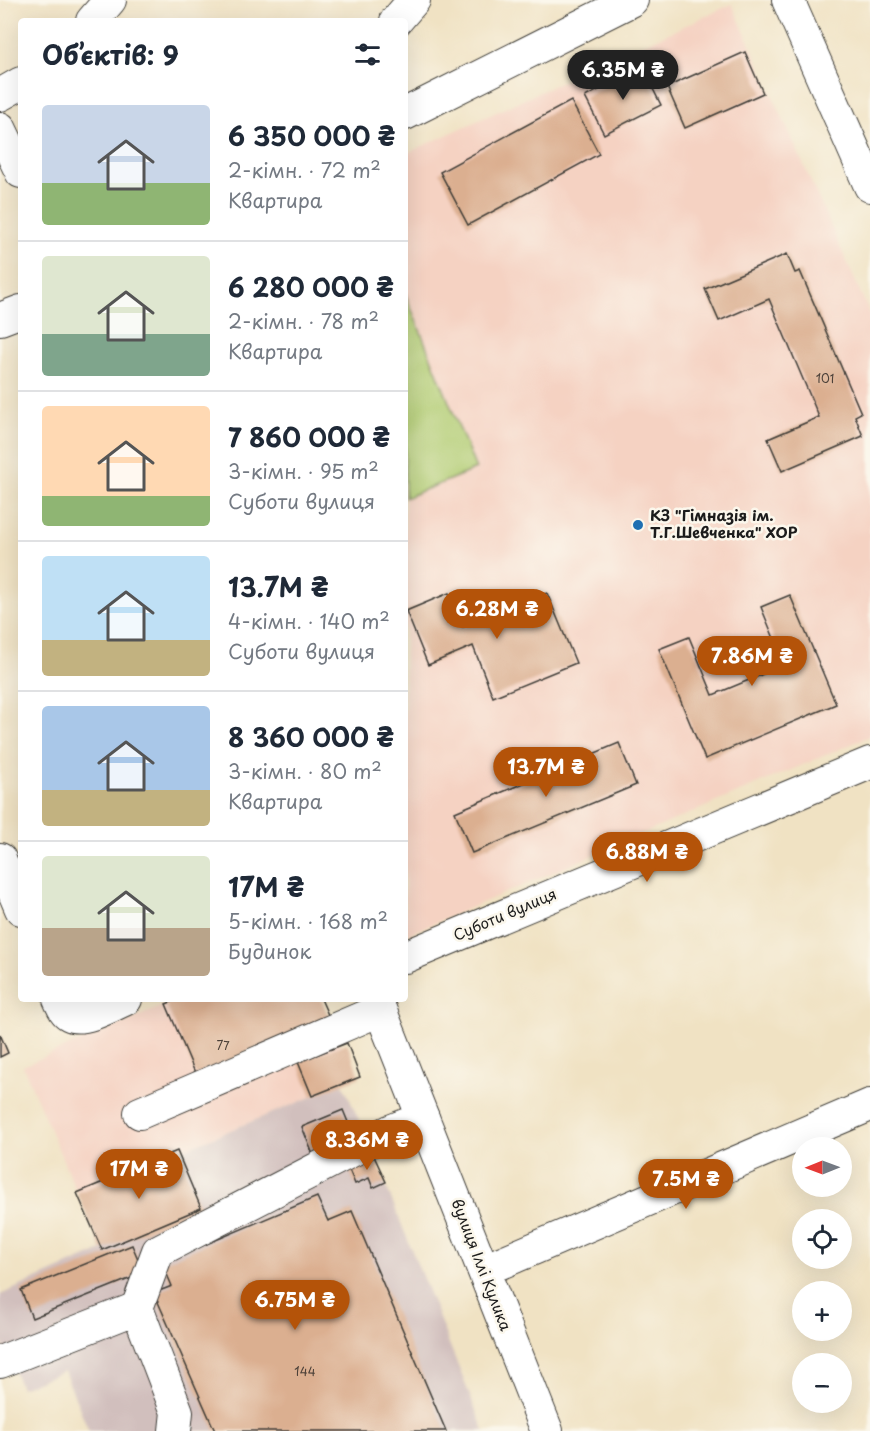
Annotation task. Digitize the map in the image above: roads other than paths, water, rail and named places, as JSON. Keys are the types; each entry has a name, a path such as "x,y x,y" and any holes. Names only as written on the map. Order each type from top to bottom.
{"street":[{"path":"95,18 110,0"},
{"path":"399,18 414,0"},
{"path":"408,112 632,0"},
{"path":"788,0 870,186"},
{"path":"0,95 18,85"},
{"path":"0,128 18,166"},
{"path":"0,319 18,312"},
{"name":"Суботи вулиця","path":"408,956 870,763"},
{"path":"0,859 18,902"},
{"path":"60,1002 69,1015 79,1017 87,1016 119,1002"},
{"path":"140,1113 378,1004"},
{"name":"вулиця Іллі Кулика","path":"378,1004 547,1431"},
{"path":"484,1270 870,1105"},
{"path":"175,1431 177,1412 137,1308 158,1251 390,1131 423,1118"},
{"path":"0,1362 137,1308"}],"place":[{"name":"КЗ \"Гімназія ім. Т.Г.Шевченка\" ХОР","path":"638,525"}]}
